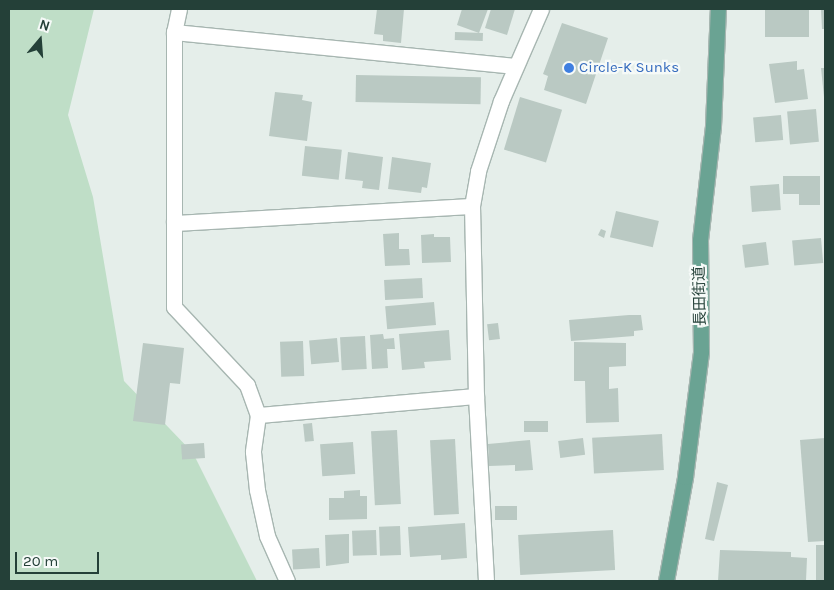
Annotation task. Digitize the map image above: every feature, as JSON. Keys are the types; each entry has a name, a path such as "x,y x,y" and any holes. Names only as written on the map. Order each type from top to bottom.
{"main road":[{"name":"長田街道","path":"666,581 685,477 701,352 700,240 713,126 718,9"}],"street":[{"path":"179,9 174,32 174,307 247,385 258,415 253,452 257,490 268,536 287,581"},
{"path":"486,581 476,396 472,206 478,172 515,66 541,9"},
{"path":"174,32 515,66"},
{"path":"174,224 472,206"},
{"path":"258,415 476,396"},
{"path":"657,581 666,581"}],"green space":[{"path":"9,9 94,9 68,115 93,197 124,381 193,453 257,581 9,581"}],"building":[{"path":"377,9 404,9 401,43 383,41 383,35 374,34"},
{"path":"462,9 488,9 479,33 457,25"},
{"path":"491,9 515,9 507,35 485,28"},
{"path":"765,9 809,9 809,37 765,37"},
{"path":"821,9 825,9 825,29 822,29"},
{"path":"562,23 608,38 586,104 544,90 548,76 543,74"},
{"path":"455,32 483,33 483,41 455,40"},
{"path":"797,61 797,70 804,69 808,99 775,103 769,64"},
{"path":"821,68 825,68 825,97 824,97"},
{"path":"356,75 481,77 481,104 356,102"},
{"path":"275,92 303,95 302,100 312,102 307,141 269,136"},
{"path":"520,97 562,110 546,162 504,150"},
{"path":"816,109 819,142 790,144 787,112"},
{"path":"781,115 783,140 755,142 753,117"},
{"path":"305,146 342,150 339,180 302,176"},
{"path":"348,152 383,157 379,190 362,188 363,181 345,179"},
{"path":"392,157 431,163 427,188 422,187 421,193 388,189"},
{"path":"783,176 820,176 820,205 799,205 799,194 783,194"},
{"path":"779,184 781,210 752,212 750,186"},
{"path":"616,211 659,221 653,247 610,237"},
{"path":"601,229 606,231 604,238 598,235"},
{"path":"399,233 399,249 409,249 410,265 385,266 383,234"},
{"path":"434,234 434,237 450,237 451,262 422,263 421,235"},
{"path":"821,238 823,263 794,265 792,241"},
{"path":"766,242 769,265 745,268 742,245"},
{"path":"422,278 423,298 385,300 384,280"},
{"path":"434,302 436,325 387,329 385,306"},
{"path":"641,315 643,330 634,331 634,336 571,341 569,320"},
{"path":"498,323 500,339 489,340 487,324"},
{"path":"449,330 451,360 424,362 425,368 402,370 399,334"},
{"path":"383,334 384,339 394,338 395,349 387,349 388,368 372,369 370,335"},
{"path":"365,336 367,369 342,370 340,337"},
{"path":"337,338 339,362 311,364 309,340"},
{"path":"303,341 304,376 281,377 280,342"},
{"path":"574,342 626,343 626,366 609,367 609,389 618,388 619,422 586,423 585,381 574,381"},
{"path":"143,343 184,348 180,384 170,383 165,425 133,421"},
{"path":"524,421 548,421 548,432 524,432"},
{"path":"312,423 314,441 305,442 303,424"},
{"path":"397,430 401,504 375,505 371,431"},
{"path":"662,434 664,470 594,474 592,438"},
{"path":"583,438 585,455 560,458 558,441"},
{"path":"825,438 825,541 808,542 800,440"},
{"path":"455,439 459,514 434,515 430,440"},
{"path":"530,440 533,470 515,471 515,465 489,466 488,444"},
{"path":"353,442 355,474 322,476 320,444"},
{"path":"204,443 205,458 182,460 181,445"},
{"path":"717,482 728,485 714,541 705,539"},
{"path":"360,490 360,496 367,496 367,519 329,520 329,498 344,498 344,491"},
{"path":"495,506 517,506 517,520 495,520"},
{"path":"465,523 467,558 441,560 441,555 410,557 408,527"},
{"path":"400,526 401,555 380,556 379,527"},
{"path":"376,530 377,555 353,556 352,531"},
{"path":"613,530 615,570 520,575 518,535"},
{"path":"349,534 349,563 326,566 325,535"},
{"path":"816,545 825,545 825,581 816,581"},
{"path":"319,548 320,568 293,569 292,549"},
{"path":"720,550 791,552 791,557 807,558 806,581 718,581"}],"place":[{"name":"Circle-K Sunks","path":"569,68"}]}
